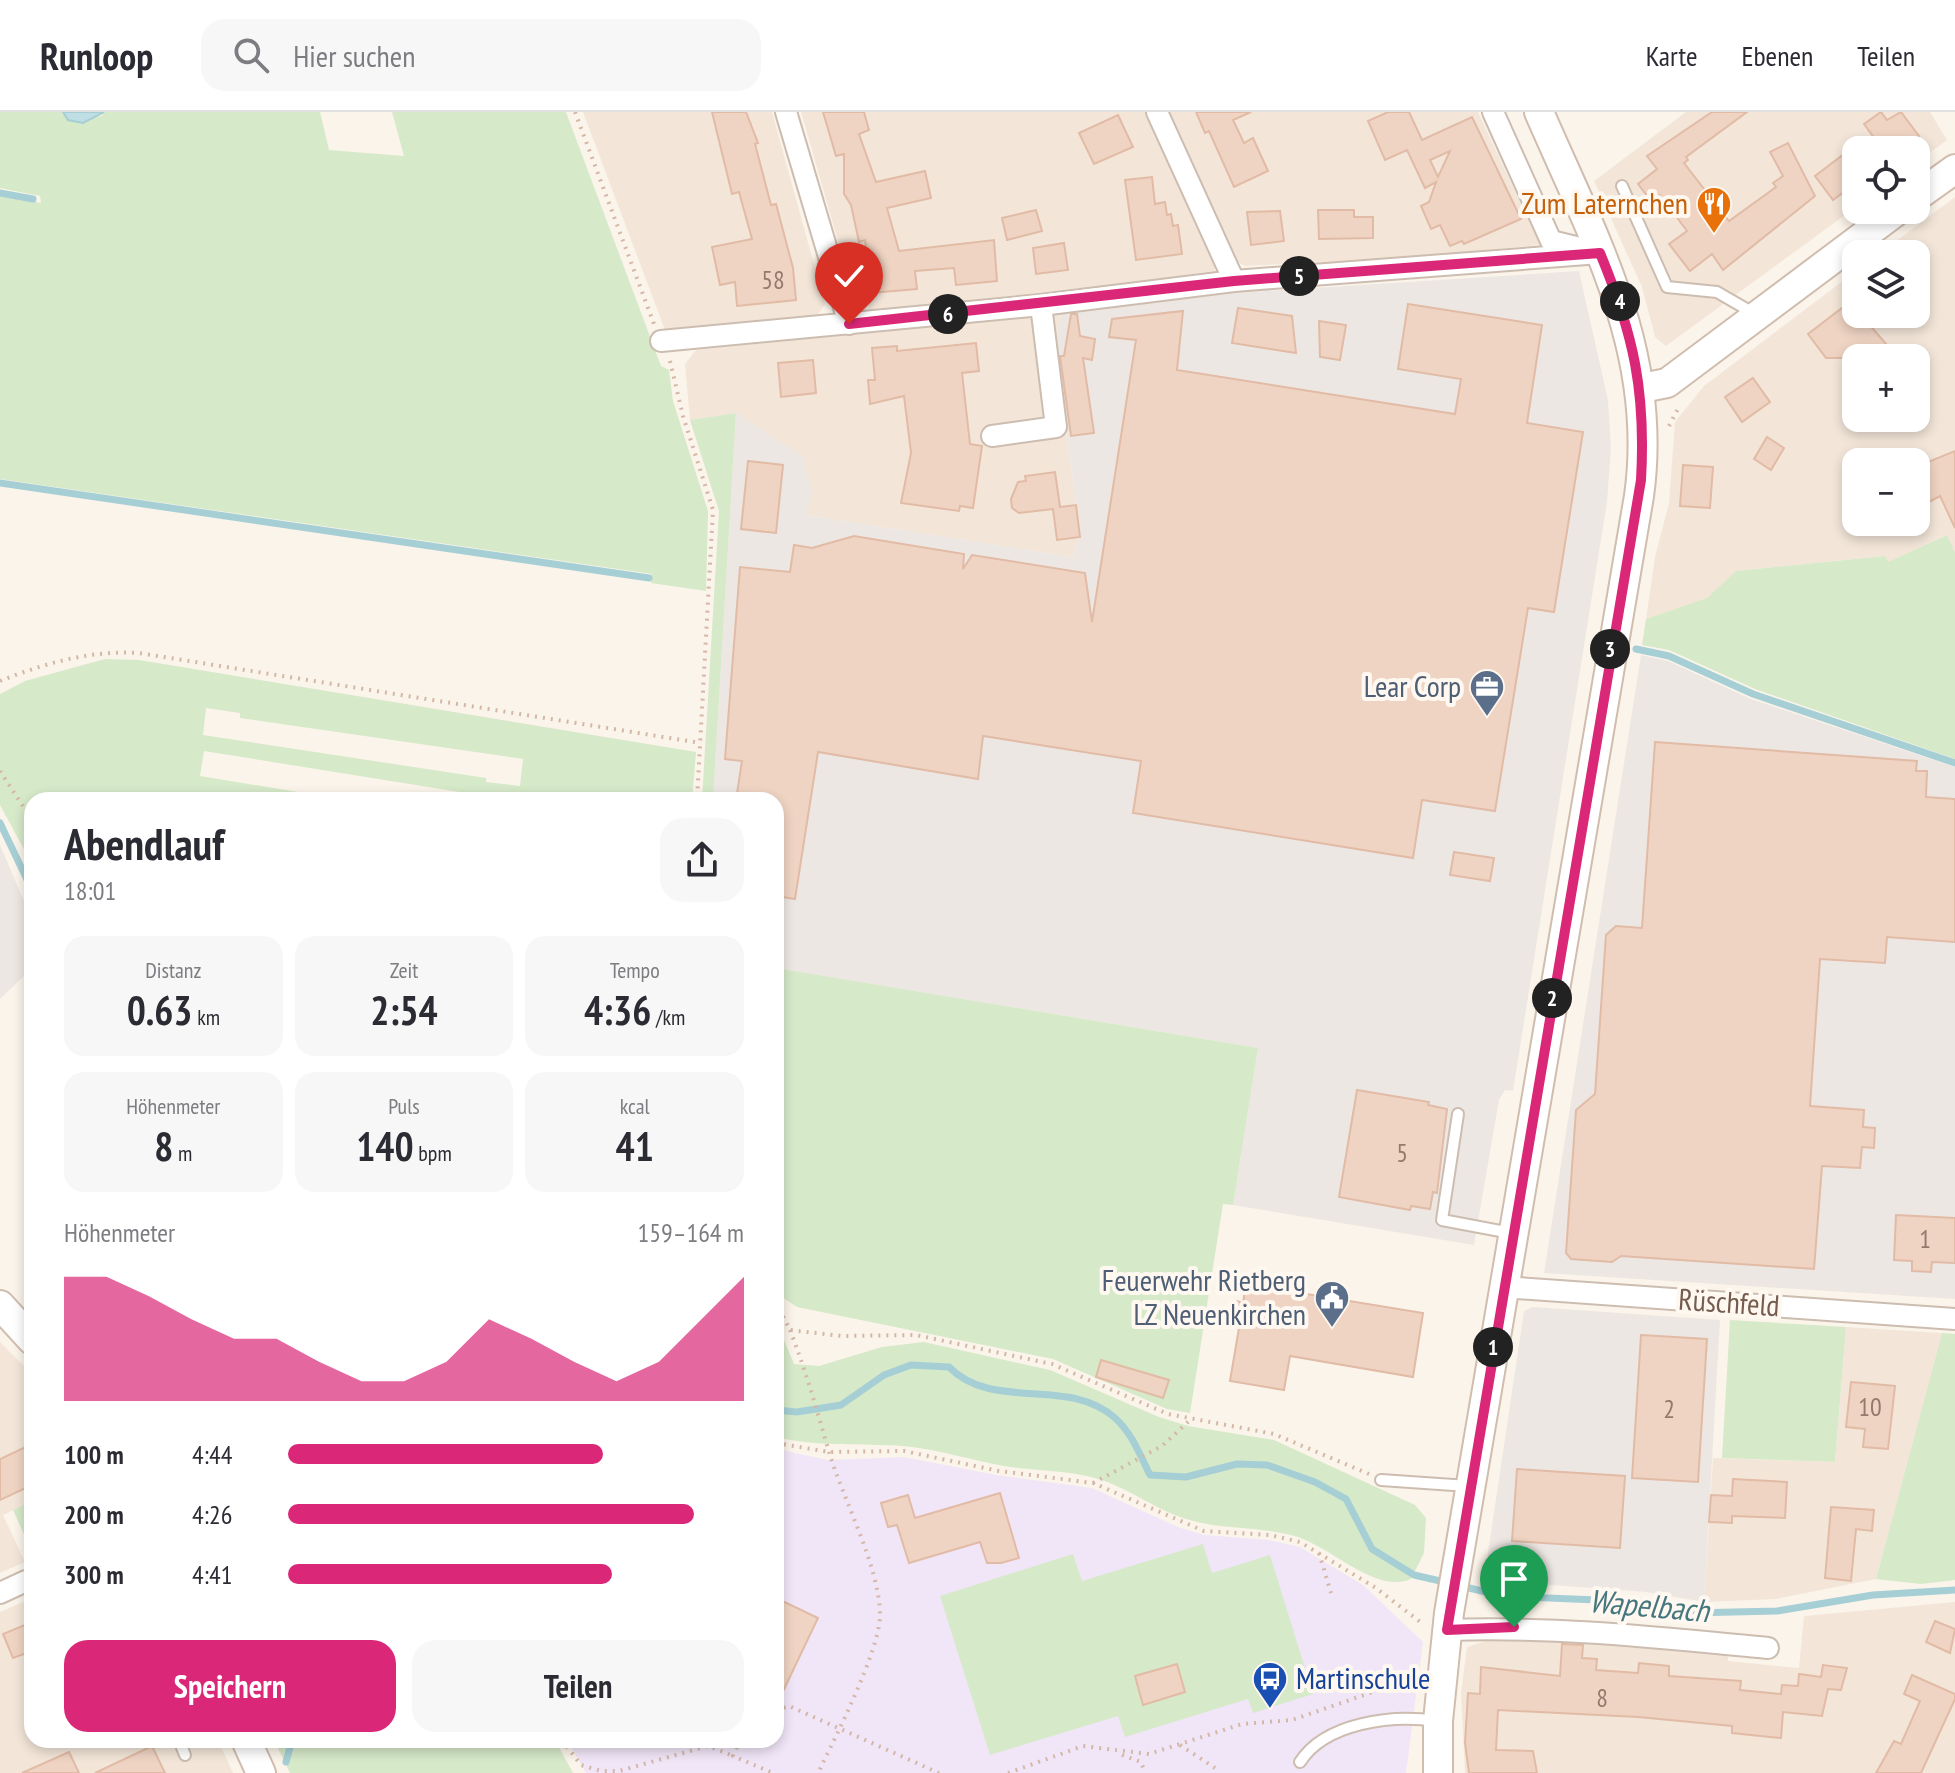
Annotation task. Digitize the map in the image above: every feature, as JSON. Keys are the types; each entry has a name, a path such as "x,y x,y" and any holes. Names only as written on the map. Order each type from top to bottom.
{"main road":[{"path":"1438,1773 1438,1721 1448,1621 1639,496 1642,388 1621,304 1539,112"},
{"path":"1930,187 1955,169"},
{"path":"1642,388 1667,383 1879,224"},
{"path":"0,1305 24,1331"},
{"path":"250,1748 261,1773"}],"street":[{"path":"786,112 849,324"},
{"path":"1157,112 1234,281"},
{"path":"1493,112 1551,241 1600,253"},
{"path":"661,341 1041,305 1234,281 1600,253"},
{"path":"992,436 1056,427 1041,305"},
{"name":"Rüschfeld","path":"1503,1287 1955,1319"},
{"path":"0,1593 24,1582"},
{"path":"1448,1621 1768,1648"}],"lane":[{"path":"1622,186 1667,287 1717,292 1757,315"},
{"path":"1458,1114 1442,1220 1513,1233"},
{"path":"1381,1480 1470,1486"},
{"path":"1300,1762 1312,1744 1370,1723 1406,1716 1438,1721"},
{"path":"182,1748 185,1755"}],"path":[{"path":"575,112 673,366 683,416 713,510 698,792"},
{"path":"0,681 82,656 108,651 139,653 701,743"},
{"path":"0,771 24,808"},
{"path":"784,1318 811,1383 829,1452 877,1590 880,1616 877,1641 818,1773"},
{"path":"790,1330 842,1336 916,1335 1052,1364 1128,1400 1190,1420 1274,1434 1381,1480"},
{"path":"1093,1483 1119,1472 1162,1446 1190,1420"},
{"path":"784,1444 829,1452 904,1451 999,1471 1093,1483 1204,1531 1270,1535 1318,1551 1376,1588 1430,1630 1448,1621"},
{"path":"1318,1551 1331,1593"},
{"path":"1008,1773 1083,1746 1149,1754 1242,1724 1292,1720 1424,1674"},
{"path":"784,1708 789,1706 840,1727 939,1773"},
{"path":"1180,1745 1215,1768"},
{"path":"568,1748 581,1765 620,1772 701,1748"},
{"path":"713,1748 773,1773"},
{"path":"733,1756 736,1748"},
{"path":"1116,1752 1141,1762 1145,1773"}],"shaded area":[{"path":"583,112 772,112 825,304 818,315 665,330"},
{"path":"801,112 1147,112 1216,264 1214,271 1023,297 871,311 850,278"},
{"path":"1167,112 1478,112 1540,245 1378,260 1245,266 1236,261"},
{"path":"1686,112 1930,112 1947,140 1930,153 1930,136 1842,136 1842,217 1666,346 1655,337 1642,287 1594,181"},
{"path":"1955,197 1955,552 1946,535 1887,563 1884,556 1736,571 1708,598 1646,619 1655,557 1669,503 1675,422 1704,386 1842,282 1842,328 1930,328 1930,240 1898,240 1919,224 1930,224 1930,216"},
{"path":"1579,271 1608,400 1611,448 1607,502 1513,1091 1505,1090 1499,1100 1474,1245 1233,1205 1258,1048 784,969 784,792 713,792 736,413 803,457 812,492 806,515 1072,557 1081,537 1054,349 1061,313 1236,293"},
{"path":"1061,313 1054,349 1081,537 1072,557 806,515 803,457 736,413 690,420 685,364 696,350"},
{"path":"1641,655 1668,661 1751,699 1955,767 1955,1299 1544,1273"},
{"path":"0,845 24,901 24,976 0,999"},
{"path":"1533,1307 1720,1320 1704,1602 1647,1592 1484,1580 1524,1311"},
{"path":"1846,1327 1942,1333 1876,1579 1776,1599 1704,1602 1713,1458 1835,1462"},
{"path":"0,1342 24,1366 24,1505 3,1515 24,1562 0,1573"},
{"path":"784,1451 828,1460 904,1457 996,1475 1092,1488 1178,1527 1204,1535 1269,1540 1300,1547 1363,1585 1423,1642 1406,1773 586,1773 572,1748 784,1748"},
{"path":"24,1602 24,1748 222,1748 233,1773 0,1773 0,1612"},
{"path":"1955,1602 1955,1773 1465,1773 1461,1693 1467,1647 1501,1636 1584,1640 1728,1654 1728,1661 1799,1668 1804,1616"}],"green space":[{"path":"0,112 63,112 68,120 102,116 104,112 320,112 329,150 404,156 392,112 566,112 661,366 669,370 673,401 708,511 706,591 651,583 652,574 0,479 0,196 41,203 40,196 0,188"},
{"path":"736,413 713,792 702,792 719,511 690,420"},
{"path":"1947,535 1955,552 1955,759 1755,689 1669,650 1642,645 1646,619 1707,598 1736,571 1885,556 1888,562"},
{"path":"105,659 139,660 696,752 693,792 459,792 204,751 200,776 298,792 24,792 24,849 0,805 0,694 25,681","holes":["206,708 240,713 240,718 523,759 520,786 486,782 486,778 203,735"]},
{"path":"784,969 1258,1048 1233,1205 1223,1204 1190,1413 1167,1409 1053,1359 797,1307 784,1298"},
{"path":"1730,1320 1846,1327 1835,1462 1722,1458"},
{"path":"1942,1333 1955,1334 1955,1580 1921,1584 1876,1579"},
{"path":"784,1340 794,1364 819,1366 882,1347 924,1342 1050,1370 1159,1417 1188,1426 1274,1440 1415,1505 1426,1518 1424,1553 1411,1579 1397,1582 1382,1580 1306,1540 1277,1532 1183,1518 1117,1486 1084,1475 1004,1466 916,1447 784,1438"},
{"path":"24,1505 24,1534 13,1510"},
{"path":"1203,1544 1212,1573 1270,1555 1313,1694 1253,1713 1248,1699 1125,1737 1118,1716 990,1755 940,1596 1073,1554 1082,1581"},
{"path":"278,1748 559,1748 573,1773 290,1773"}],"water":[{"path":"63,112 104,112 83,123 68,120"}],"building":[{"path":"712,112 746,112 758,143 755,144 771,205 776,204 793,268 796,300 737,306 735,282 720,285 712,247 752,239 739,192 732,194"},
{"path":"823,112 864,112 869,130 859,134 876,182 925,171 931,198 887,208 899,251 994,240 997,281 956,285 954,268 915,271 917,289 871,293 865,240 859,242 851,205 844,194 844,154 836,156"},
{"path":"1196,112 1251,112 1233,120 1244,143 1253,138 1268,171 1234,187 1209,131 1205,133"},
{"path":"1388,112 1409,112 1422,140 1472,117 1521,219 1464,244 1462,241 1450,246 1440,225 1431,229 1421,206 1429,202 1436,182 1425,188 1407,150 1385,160 1368,121","holes":["1450,151 1438,177 1430,160"]},
{"path":"1712,112 1747,112 1686,157 1688,160 1684,163 1729,221 1776,187 1773,183 1783,176 1770,152 1788,143 1815,196 1723,270 1712,254 1690,271 1669,244 1687,231 1660,195 1651,201 1638,184 1657,169 1647,156"},
{"path":"1881,112 1887,120 1901,112 1919,136 1873,136 1864,124"},
{"path":"1118,115 1133,147 1094,164 1079,133"},
{"path":"1842,156 1842,193 1833,200 1815,176"},
{"path":"1152,177 1155,204 1165,202 1173,226 1178,225 1182,254 1136,260 1125,180"},
{"path":"1036,210 1042,231 1007,240 1002,218"},
{"path":"1318,210 1354,210 1354,217 1373,217 1373,238 1319,239"},
{"path":"1280,211 1284,241 1251,245 1247,212"},
{"path":"1064,243 1068,270 1036,274 1033,248"},
{"path":"1408,304 1542,325 1527,423 1583,432 1554,612 1528,608 1495,811 1422,800 1413,858 1133,813 1141,761 983,736 978,779 818,752 795,899 784,897 784,792 737,792 742,761 725,759 740,567 790,572 794,545 812,548 854,536 964,554 963,569 972,555 1085,573 1092,622 1136,340 1109,337 1112,319 1183,311 1177,370 1455,414 1461,379 1398,369"},
{"path":"1238,308 1292,316 1296,353 1232,343"},
{"path":"1842,308 1842,328 1872,328 1886,344 1842,344 1842,358 1826,358 1808,334"},
{"path":"1071,314 1077,314 1080,336 1095,339 1092,360 1083,358 1094,433 1071,436 1060,356 1064,356"},
{"path":"1319,321 1346,325 1340,360 1320,357"},
{"path":"976,343 979,371 962,373 970,444 982,446 973,508 960,506 959,511 901,503 911,453 904,396 870,404 868,380 875,380 872,348 897,346 897,351"},
{"path":"813,360 816,393 781,397 778,363"},
{"path":"1753,378 1770,402 1742,422 1725,397"},
{"path":"1767,437 1784,448 1771,470 1754,459"},
{"path":"1955,451 1955,528 1940,496 1930,501 1930,461"},
{"path":"748,461 783,465 776,533 741,529"},
{"path":"1683,465 1713,467 1710,508 1680,506"},
{"path":"1055,472 1060,507 1076,505 1080,537 1057,540 1053,509 1019,513 1012,508 1011,499 1018,482 1026,481 1025,476"},
{"path":"1655,742 1917,761 1916,771 1927,771 1926,797 1955,799 1955,942 1887,937 1885,963 1820,959 1810,1106 1864,1110 1863,1127 1875,1128 1874,1148 1862,1147 1860,1168 1822,1166 1814,1269 1621,1256 1612,1262 1571,1259 1566,1253 1576,1110 1595,1094 1606,935 1616,926 1642,928"},
{"path":"1454,852 1494,858 1490,881 1450,875"},
{"path":"1357,1090 1429,1102 1428,1105 1447,1109 1437,1193 1433,1192 1430,1209 1411,1206 1410,1210 1339,1197"},
{"path":"1896,1215 1955,1218 1955,1263 1932,1262 1931,1272 1912,1271 1912,1261 1894,1260"},
{"path":"1246,1284 1423,1313 1413,1377 1290,1356 1284,1390 1230,1381 1240,1322 1234,1321 1237,1301 1243,1303"},
{"path":"1641,1335 1707,1339 1698,1482 1632,1478"},
{"path":"1101,1360 1169,1380 1163,1398 1096,1377"},
{"path":"1851,1382 1895,1386 1888,1449 1863,1447 1865,1429 1846,1427"},
{"path":"24,1448 24,1489 0,1500 0,1459"},
{"path":"1517,1469 1625,1476 1620,1548 1512,1541"},
{"path":"1733,1479 1787,1482 1785,1518 1732,1516 1732,1523 1709,1522 1711,1495 1732,1496"},
{"path":"1000,1493 1019,1558 1001,1563 987,1563 980,1542 909,1563 897,1525 888,1527 881,1503 908,1495 915,1518"},
{"path":"1831,1507 1874,1510 1872,1531 1856,1529 1851,1581 1825,1578"},
{"path":"784,1602 818,1618 784,1689"},
{"path":"1935,1621 1955,1629 1950,1653 1926,1642"},
{"path":"24,1625 24,1654 13,1658 3,1634"},
{"path":"1562,1644 1583,1645 1582,1658 1597,1659 1596,1670 1638,1673 1639,1663 1669,1666 1669,1676 1741,1681 1740,1690 1781,1694 1782,1685 1798,1686 1799,1674 1821,1677 1823,1665 1847,1668 1841,1690 1828,1689 1822,1716 1783,1712 1781,1738 1732,1733 1732,1726 1638,1717 1498,1710 1496,1750 1533,1751 1537,1773 1469,1773 1465,1743 1468,1693 1480,1694 1481,1667 1560,1676"},
{"path":"1177,1664 1185,1692 1143,1705 1135,1676"},
{"path":"1912,1675 1955,1694 1955,1699 1921,1773 1876,1773 1894,1741 1901,1744 1920,1701 1904,1694"},
{"path":"153,1748 165,1773 95,1773"},
{"path":"69,1752 79,1773 22,1773"}],"waterway":[{"path":"0,193 33,199"},
{"path":"0,483 649,578"},
{"path":"1636,649 1669,656 1753,694 1955,763"},
{"name":"Wapelbach","path":"0,823 24,873"},
{"name":"Wapelbach","path":"784,1411 797,1412 841,1405 884,1375 911,1365 949,1367 967,1380 987,1388 1076,1399 1096,1406 1121,1424 1150,1475 1186,1477 1237,1464 1267,1465 1315,1482 1346,1499 1372,1549 1414,1575 1449,1583"},
{"name":"Wapelbach","path":"1461,1586 1502,1596 1646,1602 1691,1613 1777,1611 1873,1595 1955,1590"},
{"path":"286,1762 290,1748"}],"place":[{"name":"Zum Laternchen","path":"1714,235"},
{"name":"Lear Corp","path":"1487,718"},
{"name":"Feuerwehr Rietberg LZ Neuenkirchen","path":"1332,1329"},
{"name":"Martinschule","path":"1270,1710"}],"route":[{"path":"849,324 1041,305 1234,281 1600,253 1621,304 1642,388 1641,480 1447,1630 1514,1627"}]}
